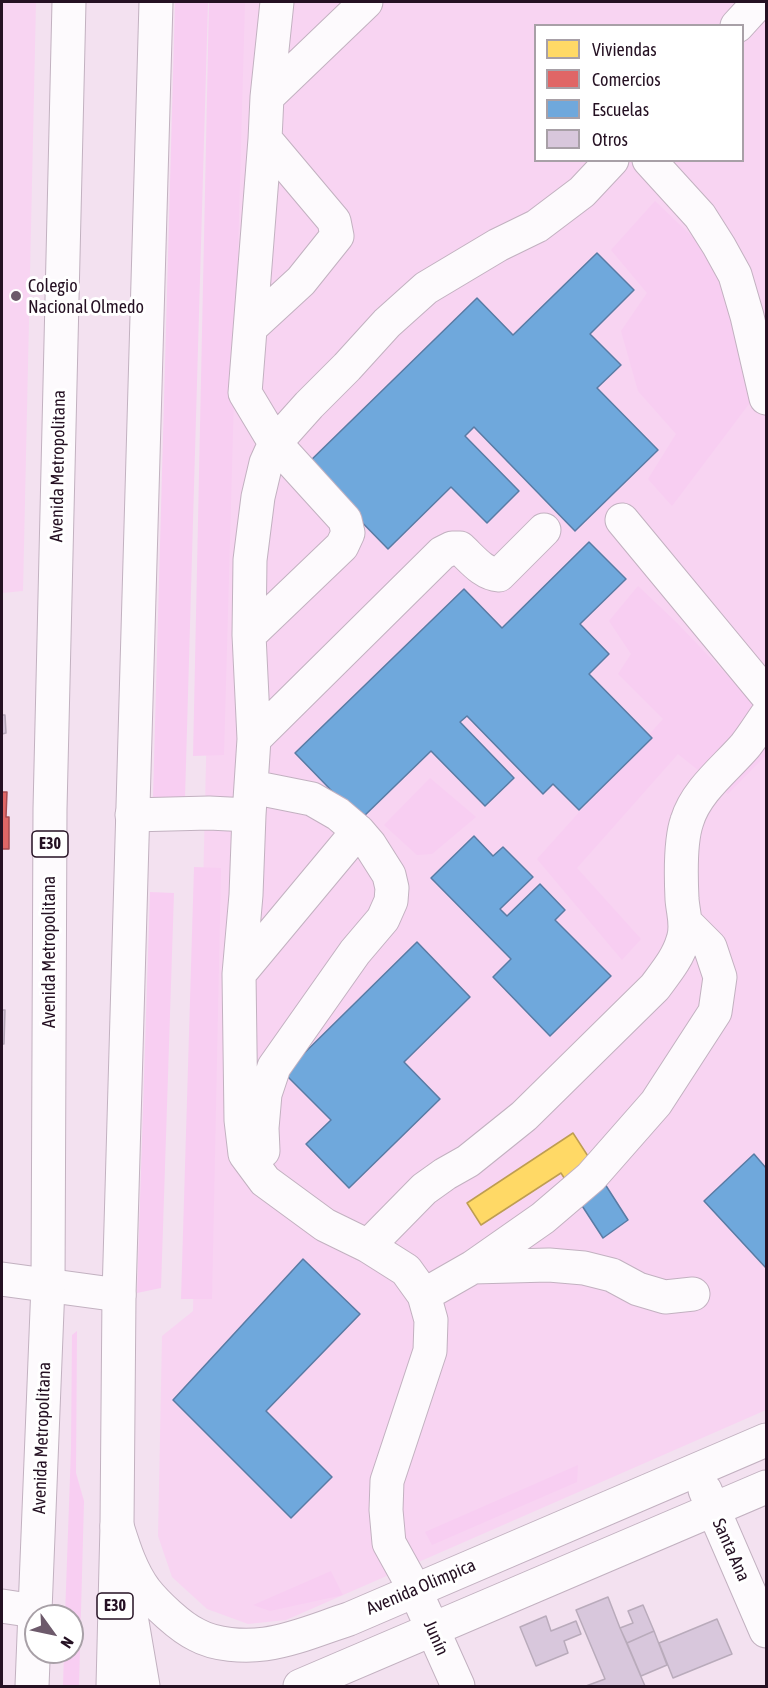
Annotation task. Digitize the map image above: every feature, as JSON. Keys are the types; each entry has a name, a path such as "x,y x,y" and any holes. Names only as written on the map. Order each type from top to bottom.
{"main road":[{"name":"Avenida Metropolitana","path":"35,1604 48,1285 50,809 69,2"},
{"name":"E30","path":"113,1686 119,1295 156,2"},
{"path":"249,635 342,546 348,533 345,520 275,443 245,393 266,139 267,97 277,2"},
{"path":"267,97 366,2"},
{"path":"251,327 301,281 337,236 334,221 266,139"},
{"path":"610,162 582,192 537,226 498,245 426,288 387,323 309,405 275,443 266,463 258,497 250,560 249,635 254,739 246,895 239,974 241,1120 245,1154 265,1181 325,1225 368,1246 406,1270 424,1295 473,1267 543,1218 591,1177 656,1103 715,1012 720,977 710,947 686,923"},
{"path":"651,162 700,216 735,275 766,398"},
{"path":"622,520 766,694"},
{"path":"254,739 442,553 452,548 460,548 486,572 499,575 544,530"},
{"path":"368,1246 424,1189 468,1161 524,1116 655,987 675,958 683,940 686,923 682,901 683,845 686,822 700,794 746,744 766,716"},
{"path":"132,814 209,813 250,801 312,799 338,814 358,831 389,875 392,888 391,901 383,919 355,952 274,1067 265,1094 262,1128 265,1181"},
{"path":"239,974 358,831"},
{"path":"473,1267 549,1265 584,1268 612,1275 638,1289 665,1297 693,1294"},
{"path":"2,1279 119,1295"},
{"name":"Junín","path":"424,1295 431,1320 430,1351 387,1481 386,1510 389,1543 416,1590 458,1686"},
{"name":"Avenida Olimpica","path":"117,1526 129,1562 144,1589 167,1613 197,1635 231,1646 263,1645 294,1638 349,1618 766,1440"},
{"name":"Santa Ana","path":"696,1469 766,1631"},
{"path":"300,1686 766,1487"},
{"path":"117,1526 143,1686"},
{"path":"2,1606 24,1609"},
{"name":"Avenida Metropolitana","path":"32,1686 33,1664"}],"shaded area":[{"name":"Colegio Nacional Olmedo","path":"2,2 36,2 23,591 2,593"},
{"path":"175,2 208,2 185,798 153,797"},
{"path":"209,2 245,2 224,755 193,756"},
{"path":"224,2 766,2 766,1410 286,1620 248,1624 207,1609 172,1577 158,1536 162,1336 193,1311"},
{"path":"655,201 725,268 755,396 672,506 648,479 676,434 638,391 621,331 647,293 611,250"},
{"path":"638,586 677,623 766,716 766,755 728,794 678,754 577,868 641,939 622,960 537,859 663,719 618,674 631,654 609,621"},
{"path":"430,778 476,817 432,854 417,855 384,825"},
{"path":"194,867 221,868 212,1299 181,1299"},
{"path":"150,892 174,893 161,1288 137,1293"},
{"path":"77,1331 76,1473 84,1501 81,1604 65,1604 72,1335"},
{"path":"578,1465 577,1482 432,1545 425,1532"},
{"path":"331,1571 343,1595 270,1611 253,1605"},
{"path":"64,1664 80,1664 79,1686 63,1686"}],"building: Viviendas":[{"path":"573,1133 595,1167 568,1184 561,1173 481,1225 467,1203"}],"building: Comercios":[{"path":"2,792 7,792 6,817 9,817 9,849 2,849"}],"building: Escuelas":[{"path":"597,253 634,290 590,334 621,365 597,388 658,450 575,531 474,427 465,436 519,491 487,523 451,487 388,549 306,465 477,298 513,335"},
{"path":"589,542 626,579 580,624 609,654 589,674 652,738 579,810 553,784 543,794 467,716 460,722 514,778 485,806 431,751 360,820 295,753 464,589 502,628"},
{"path":"474,836 493,856 503,847 533,877 500,909 507,916 540,884 565,910 555,920 611,976 550,1036 493,977 511,959 431,878"},
{"path":"417,942 470,997 404,1062 440,1099 349,1188 306,1144 331,1120 284,1073"},
{"path":"754,1154 766,1168 766,1268 704,1201"},
{"path":"603,1181 628,1220 603,1238 577,1198"},
{"path":"303,1259 360,1314 266,1411 332,1477 291,1518 173,1400"}],"building: Otros":[{"path":"2,715 5,715 6,733 2,734"},
{"path":"2,1010 5,1010 4,1044 2,1044"},
{"path":"608,1597 645,1686 586,1686 605,1679 576,1610"},
{"path":"643,1605 654,1631 627,1643 620,1628 633,1623 628,1611"},
{"path":"546,1616 551,1631 576,1621 581,1634 564,1641 568,1653 536,1666 520,1627"},
{"path":"717,1619 732,1654 673,1678 659,1643"},
{"path":"654,1631 667,1665 641,1676 627,1643"}],"place":[{"name":"Colegio Nacional Olmedo","path":"16,296"}]}
